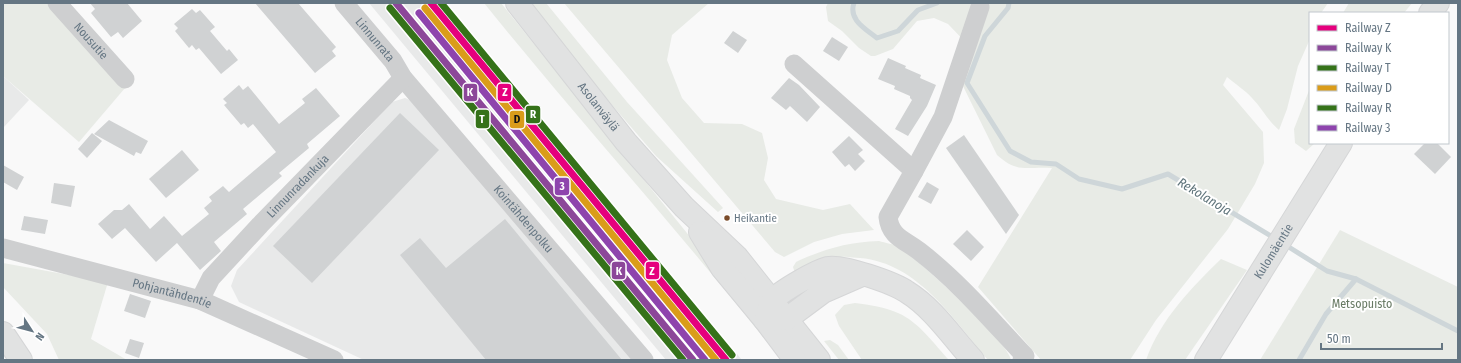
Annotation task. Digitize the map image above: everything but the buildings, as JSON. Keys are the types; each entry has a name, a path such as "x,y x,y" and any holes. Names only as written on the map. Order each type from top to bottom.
{"main road":[{"name":"Asolanväylä","path":"517,3 626,142 684,207 738,257 788,318 819,360"},
{"path":"1431,12 1438,3"},
{"name":"Kulomäentie","path":"1206,360 1340,144"},
{"name":"Asolanväylä","path":"684,207 722,268 765,320 795,360"},
{"path":"862,275 824,292 788,318 765,320 773,300 800,281 829,268 846,270 890,282 907,292 927,308 973,360"},
{"path":"3,333 21,360"}],"street":[{"name":"Nousutie","path":"57,3 125,79"},
{"name":"Linnunrata","path":"344,3 393,61 403,78"},
{"path":"980,7 943,116 888,217 893,233 934,263 966,292 1025,356 1022,360"},
{"path":"794,64 914,171"},
{"name":"Linnunradankuja","path":"200,300 211,278 403,78"},
{"name":"Kointähdenpolku","path":"403,78 644,360"},
{"name":"Pohjantähdentie","path":"3,248 200,300 334,360"}],"shaded area":[{"path":"369,3 444,3 742,360 666,360"},
{"path":"3,76 29,100 3,128"},
{"path":"405,98 415,102 637,360 364,360 239,302 231,286 237,270 392,102"}],"green space":[{"path":"3,3 47,3 125,88 79,142 3,76"},
{"path":"484,3 501,3 733,290 782,357 775,352"},
{"path":"528,3 546,3 627,102 723,208 718,212 656,156 588,77"},
{"path":"564,3 709,3 672,35 667,60 682,98 704,123 742,124 762,133 768,158 764,180 776,199 823,210 850,204 874,230 842,234 814,242 784,257 775,252"},
{"path":"828,3 1328,3 1322,12 1309,12 1309,41 1298,66 1287,109 1279,130 1249,95 1227,77 1223,85 1263,132 1264,163 1255,184 1228,229 1156,320 1130,360 1041,360 978,287 1052,168 1017,167 1004,161 997,155 961,82 973,50 948,24 934,18 917,21 893,49 875,56 871,56 859,48 842,31 828,21 826,7"},
{"path":"1349,3 1412,3 1405,12 1344,12"},
{"path":"1309,91 1309,144 1314,144 1306,151 1295,143 1294,129"},
{"name":"Metsopuisto","path":"1340,230 1458,287 1458,360 1260,360"},
{"path":"879,241 899,247 924,267 962,302 996,338 1007,351 1011,360 988,360 933,296 900,270 881,262 860,258 841,257 824,262 796,276 793,267 796,262 800,260 839,246"},
{"path":"1221,259 1247,270 1185,360 1146,360 1159,331 1168,318 1188,293"},
{"path":"3,263 108,282 91,339 127,360 59,360 47,334 3,287"},
{"path":"855,303 883,308 906,317 926,334 949,360 862,360 839,326 835,315 844,305"},
{"path":"830,340 838,345 849,360 839,360 824,341"}],"waterway":[{"name":"Rekolanoja","path":"854,3 854,14 859,24 877,38 898,31 918,10 937,3"},
{"name":"Rekolanoja","path":"1009,3 1008,8 985,36 967,83 1010,151 1031,162 1056,164 1079,179 1122,189 1168,174 1276,239"},
{"name":"Rekolanoja","path":"1284,244 1327,271 1356,279 1458,331"},
{"path":"1299,360 1326,314 1356,279"}],"rail line":[{"name":"K","path":"396,3 693,360"},
{"name":"Z","path":"431,3 726,360"},
{"name":"R","path":"441,3 732,355"},
{"name":"T","path":"390,8 683,360"},
{"name":"D","path":"425,8 716,360"},
{"name":"3","path":"419,13 705,360"}],"place":[{"name":"Heikantie","path":"727,218"}]}
